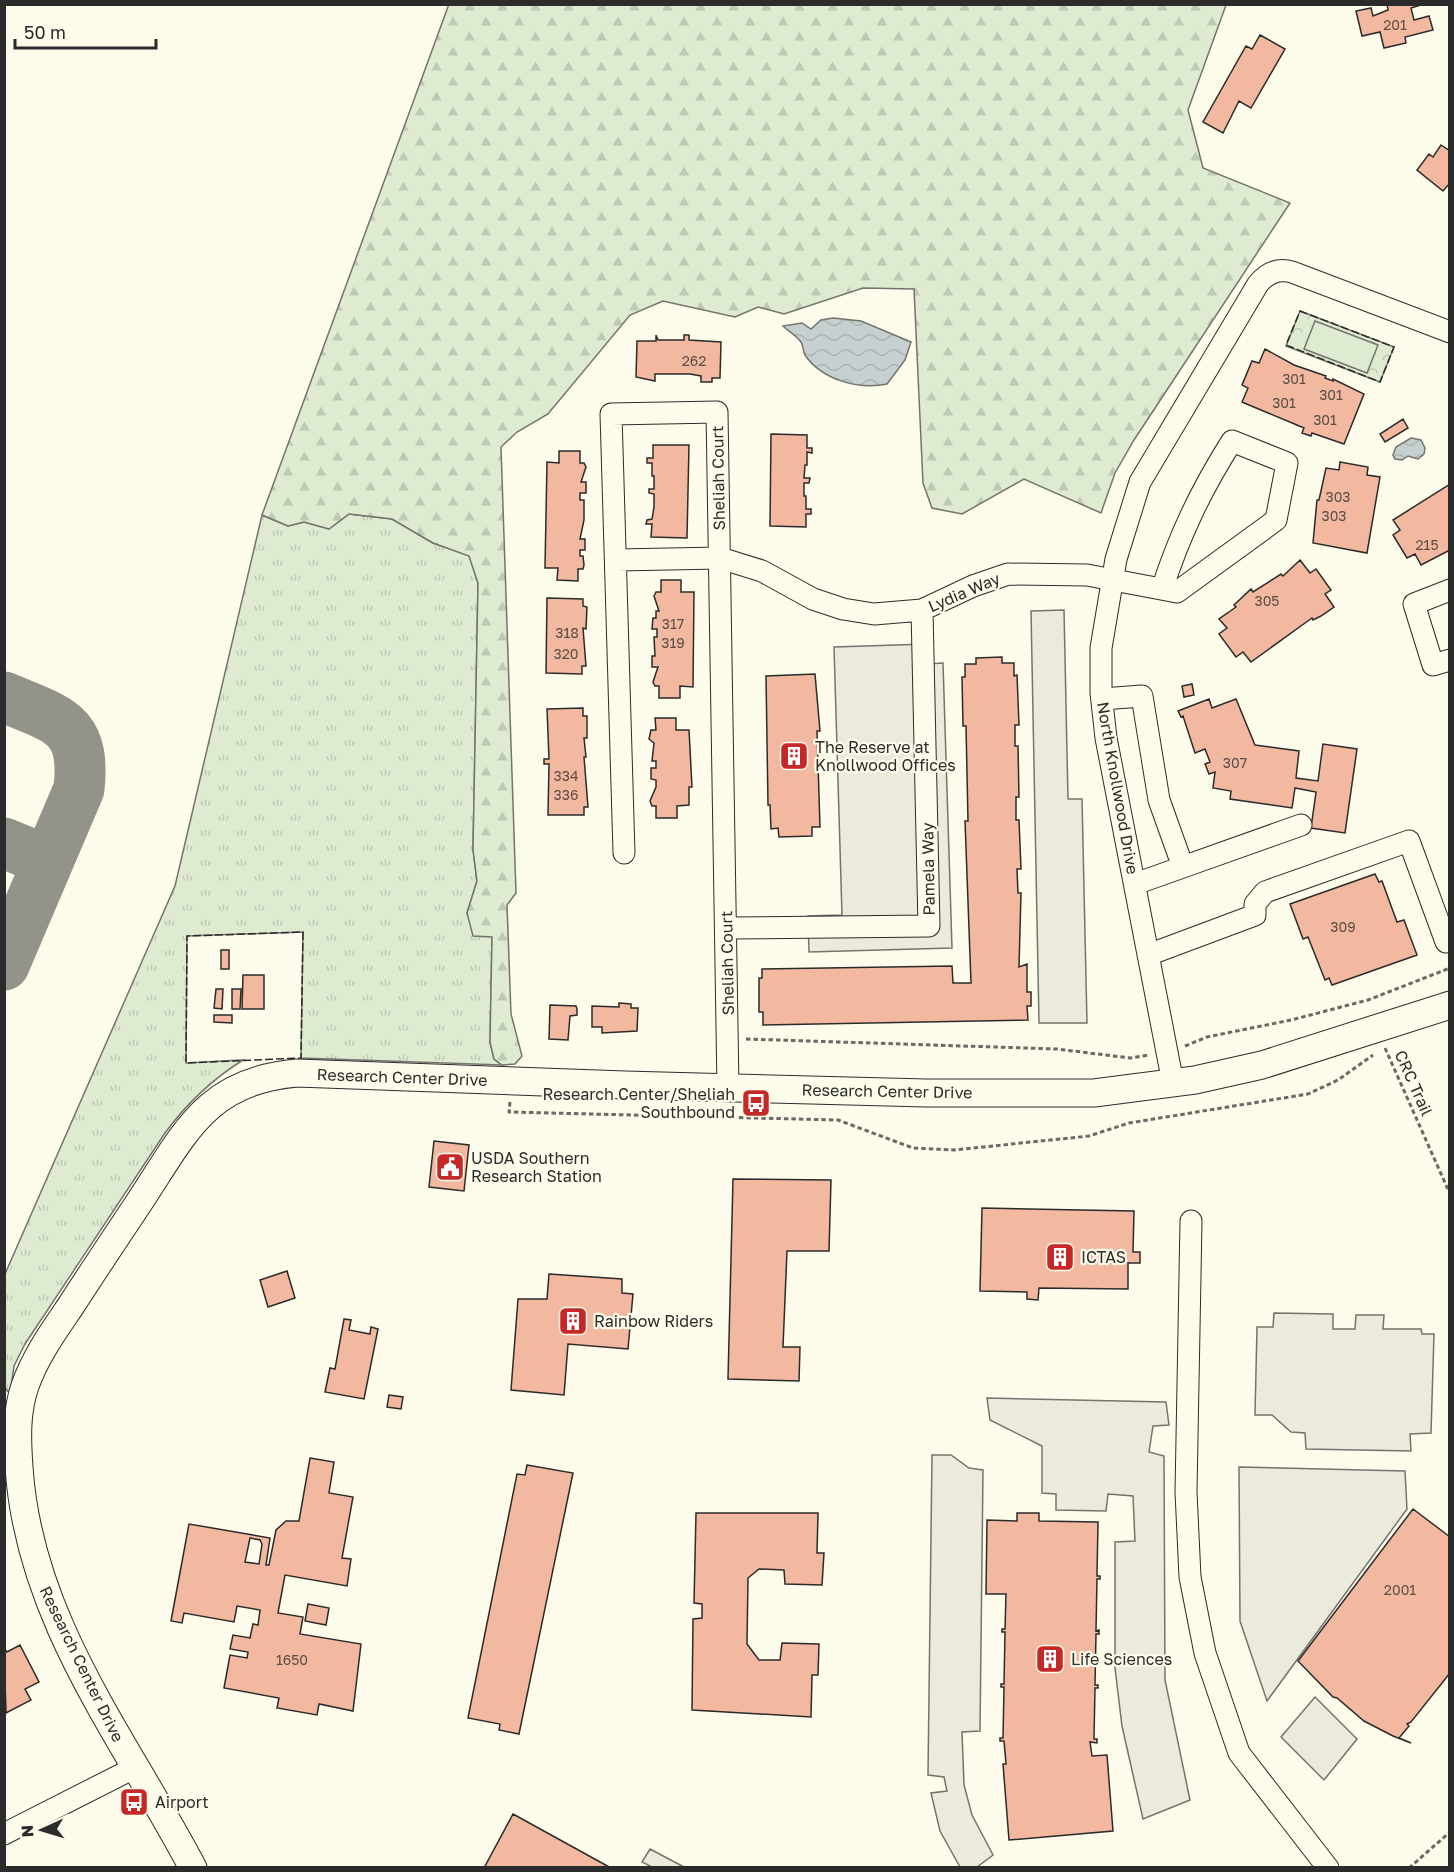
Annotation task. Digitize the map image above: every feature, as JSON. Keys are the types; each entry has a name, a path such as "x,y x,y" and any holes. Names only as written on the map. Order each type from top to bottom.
{"main road":[{"name":"Research Center Drive","path":"193,1868 134,1768 70,1647 33,1553 21,1489 18,1420 25,1388 40,1353 191,1126 219,1097 231,1089 273,1075 297,1073 428,1080 728,1088 1018,1094 1094,1093 1173,1083 1291,1058 1449,1005"}],"street":[{"name":"North Knollwood Drive","path":"1173,1083 1107,747 1102,699 1101,648 1112,579 1124,530 1140,482 1264,277 1277,271 1292,272 1449,332"},
{"name":"Sheliah Court","path":"624,853 611,414 717,412 728,1088"},
{"path":"1232,441 1287,463 1277,515 1270,525 1177,592 1162,589 1182,530 1212,472 1232,441"},
{"name":"Lydia Way","path":"617,560 720,558 743,563 813,599 843,609 873,614 922,610 973,586 1008,574 1055,573 1112,579 1162,589"},
{"path":"1449,590 1414,604 1433,665 1449,660"},
{"name":"Pamela Way","path":"727,928 929,926 922,610"},
{"path":"1102,699 1142,696 1159,800 1183,867"},
{"path":"1135,884 1301,825"},
{"path":"1148,955 1255,915 1257,899 1265,892 1409,841 1446,942"},
{"path":"1191,1221 1186,1492 1190,1577 1205,1653 1239,1753 1328,1868"},
{"path":"4,1834 134,1768"}],"path":[{"path":"1184,1046 1207,1037 1292,1020 1368,1000 1449,968"},
{"path":"740,1038 1057,1049 1130,1058 1146,1056"},
{"path":"509,1112 838,1120 913,1148 954,1150 1089,1136 1128,1123 1308,1094 1338,1080 1384,1047 1394,1045"},
{"name":"CRC Trail","path":"1384,1047 1449,1194"},
{"path":"1409,1868 1449,1832"}],"green space":[{"path":"449,4 1226,5 1188,110 1203,168 1290,203 1134,440 1115,473 1101,513 1024,479 962,514 932,508 923,483 914,289 863,288 784,314 758,307 735,317 663,301 630,315 548,414 517,432 501,447 516,893 507,905 511,1014 522,1056 515,1064 502,1065 494,1059 490,1042 492,937 473,936 467,913 477,881 473,850 478,583 469,556 433,543 392,519 349,514 329,529 304,522 288,526 262,515"},
{"path":"1300,311 1394,347 1380,382 1286,346"},
{"path":"1315,321 1378,345 1367,373 1304,349"},
{"path":"349,514 392,519 433,543 469,555 478,583 473,849 477,881 467,913 492,936 490,1042 494,1059 502,1065 301,1058 303,932 187,936 186,1063 243,1060 200,1093 165,1133 25,1344 14,1366 10,1394 5,1388 5,1274 175,886 262,515 288,526 304,522 329,529"}],"shaded area":[{"path":"1064,610 1068,799 1082,799 1087,1023 1039,1023 1031,611"},
{"path":"927,644 928,664 943,663 952,948 809,952 808,916 842,915 834,647"},
{"path":"1274,1313 1333,1314 1333,1329 1355,1329 1356,1315 1384,1315 1383,1329 1421,1329 1422,1334 1434,1334 1431,1433 1410,1434 1411,1451 1306,1449 1305,1433 1291,1432 1272,1415 1255,1415 1257,1327 1273,1327"},
{"path":"987,1398 1166,1402 1169,1425 1153,1426 1149,1452 1164,1456 1165,1680 1190,1800 1143,1819 1122,1726 1115,1668 1115,1542 1135,1541 1133,1496 1108,1494 1106,1511 1056,1510 1056,1494 1042,1493 1042,1446 990,1420"},
{"path":"932,1455 951,1455 969,1468 983,1470 980,1731 962,1732 964,1785 972,1815 993,1855 977,1867 960,1867 940,1831 931,1793 947,1791 944,1777 928,1775"},
{"path":"1239,1467 1405,1471 1407,1509 1267,1701 1240,1621"},
{"path":"1315,1697 1357,1739 1324,1780 1281,1737"},
{"path":"650,1849 684,1867 652,1867 642,1862"}],"water":[{"path":"833,318 861,321 911,342 905,360 887,384 865,386 831,377 812,364 805,355 801,342 783,326 802,323 811,329 821,320"},
{"path":"1411,438 1421,440 1425,448 1424,454 1418,459 1408,456 1402,460 1395,459 1393,455 1396,447"}],"building":[{"path":"1387,4 1424,4 1411,8 1414,20 1429,16 1433,30 1405,37 1406,43 1384,48 1380,32 1362,36 1356,11 1371,8 1373,16 1388,10"},
{"path":"1260,35 1285,49 1251,108 1239,101 1223,133 1203,122 1246,46 1252,49"},
{"path":"1441,145 1450,151 1450,183 1443,191 1417,170 1429,154 1433,157"},
{"path":"656,335 658,340 684,340 684,335 689,335 689,340 721,342 720,378 712,378 712,382 701,382 701,376 690,374 655,374 655,381 636,377 637,341 656,341"},
{"path":"1265,349 1294,365 1326,376 1325,378 1333,381 1333,379 1364,394 1344,444 1312,433 1311,436 1302,433 1304,428 1242,402 1248,388 1242,385 1252,361 1259,363"},
{"path":"1403,419 1408,428 1385,442 1380,434"},
{"path":"771,434 807,435 807,448 812,448 812,453 807,452 804,478 810,478 809,483 804,483 806,509 811,509 811,514 806,514 806,527 770,526"},
{"path":"653,445 689,445 687,538 651,537 652,524 646,524 647,520 652,519 654,507 654,494 649,493 649,489 654,489 652,463 647,463 647,458 653,458"},
{"path":"559,451 580,451 580,463 584,463 586,467 581,482 586,482 586,493 580,493 580,500 584,500 584,520 580,539 585,539 585,550 580,550 580,556 583,556 584,565 583,569 578,569 578,581 557,580 558,568 545,568 547,462 559,463"},
{"path":"1340,462 1368,467 1367,475 1380,477 1367,553 1313,543 1317,500 1319,500 1326,468 1339,470"},
{"path":"1450,484 1450,550 1421,565 1415,554 1407,558 1393,535 1400,530 1393,520"},
{"path":"1300,560 1310,573 1316,569 1331,590 1325,594 1334,607 1313,620 1312,618 1251,662 1243,652 1236,657 1219,634 1227,628 1219,619 1236,607 1234,605 1251,589 1253,592 1281,574 1283,576"},
{"path":"661,580 681,580 681,592 694,592 693,687 680,686 680,698 659,698 659,686 655,686 653,682 658,667 652,667 652,656 655,656 654,637 657,637 657,629 652,629 653,618 656,618 656,611 659,611 654,596 656,592 661,592"},
{"path":"547,598 583,599 583,606 587,607 586,629 583,628 586,666 582,666 582,674 546,673"},
{"path":"1002,657 1002,663 1014,663 1014,676 1017,675 1019,725 1015,725 1015,746 1018,746 1019,797 1016,797 1016,820 1019,820 1021,869 1017,869 1018,893 1021,893 1019,967 1027,964 1027,992 1031,992 1031,1006 1027,1006 1028,1020 763,1025 763,1012 759,1012 759,978 762,978 762,969 952,966 953,983 971,983 965,821 968,821 966,726 963,726 962,677 965,677 965,664 976,664 976,658"},
{"name":"The Reserve at Knollwood Offices","path":"815,674 820,731 817,731 820,827 812,827 812,836 779,837 778,828 771,829 770,805 768,805 766,676"},
{"path":"1192,684 1194,695 1184,697 1182,686"},
{"path":"1209,699 1212,708 1236,699 1255,745 1299,751 1296,778 1318,781 1323,744 1357,749 1345,833 1311,828 1316,792 1295,788 1292,808 1230,799 1231,791 1213,788 1215,772 1209,774 1205,764 1210,762 1205,749 1195,753 1183,716 1181,717 1178,711"},
{"path":"583,708 583,716 587,716 587,738 584,738 586,757 584,757 588,807 584,807 584,815 548,815 549,764 544,764 544,759 549,759 547,709"},
{"path":"655,718 676,718 676,730 689,730 692,787 689,787 689,805 677,806 677,818 656,818 656,806 652,806 650,801 656,787 656,780 651,779 651,768 656,768 656,761 652,761 654,743 649,739 651,730 656,730"},
{"path":"1375,874 1379,882 1382,881 1397,922 1404,920 1417,955 1332,985 1329,978 1325,980 1308,937 1303,939 1290,904"},
{"path":"221,950 229,950 229,969 221,969"},
{"path":"243,975 264,975 264,1009 242,1009"},
{"path":"216,989 223,989 222,1009 214,1008"},
{"path":"232,989 241,989 240,1009 232,1009"},
{"path":"619,1003 631,1004 631,1008 638,1008 637,1031 602,1033 602,1027 592,1027 592,1006 619,1007"},
{"path":"550,1005 576,1006 577,1015 570,1016 568,1040 549,1039"},
{"path":"214,1015 232,1015 232,1023 214,1022"},
{"path":"434,1141 469,1145 464,1191 429,1187"},
{"path":"733,1179 831,1180 829,1251 787,1251 783,1347 800,1347 799,1381 728,1379"},
{"name":"ICTAS","path":"982,1208 1134,1211 1133,1252 1140,1252 1140,1263 1128,1263 1128,1289 1039,1288 1038,1300 1027,1299 1027,1292 980,1291"},
{"path":"287,1271 295,1298 268,1307 260,1280"},
{"name":"Rainbow Riders","path":"549,1274 622,1279 622,1293 633,1294 628,1349 568,1344 564,1395 511,1390 518,1299 547,1299"},
{"path":"344,1319 351,1320 349,1330 370,1334 371,1327 378,1329 364,1399 325,1392 330,1368 335,1369"},
{"path":"389,1395 403,1397 401,1409 387,1407"},
{"path":"310,1458 334,1462 329,1493 353,1497 342,1558 351,1559 347,1586 285,1575 278,1613 303,1617 300,1634 361,1644 353,1711 319,1704 317,1715 277,1708 279,1698 224,1688 230,1655 247,1658 248,1652 230,1649 233,1635 250,1638 253,1624 258,1625 260,1610 237,1606 234,1622 184,1613 182,1623 171,1621 189,1524 270,1538 266,1565 269,1565 276,1530 286,1521 299,1521","holes":["250,1538 260,1540 262,1544 259,1564 245,1562"]},
{"path":"527,1465 573,1473 519,1734 499,1730 500,1724 468,1718 517,1474 525,1475"},
{"path":"1413,1509 1450,1537 1450,1673 1407,1724 1409,1726 1399,1738 1411,1743 1393,1736 1364,1721 1333,1697 1298,1661"},
{"path":"696,1513 818,1513 817,1553 824,1553 822,1585 785,1584 784,1570 759,1569 748,1578 747,1644 759,1660 780,1660 782,1643 819,1644 818,1675 812,1675 811,1717 692,1710 693,1619 702,1618 702,1604 694,1603"},
{"name":"Life Sciences","path":"1017,1513 1039,1513 1039,1521 1098,1522 1097,1576 1100,1576 1100,1579 1097,1579 1096,1631 1099,1630 1099,1634 1096,1634 1095,1685 1098,1685 1098,1688 1095,1688 1094,1739 1097,1739 1097,1743 1090,1742 1092,1756 1107,1755 1113,1831 1009,1840 1003,1764 1006,1764 1004,1741 1000,1741 1000,1738 1003,1738 1004,1687 1001,1687 1001,1684 1004,1684 1005,1632 1002,1632 1002,1629 1005,1629 1006,1594 986,1594 987,1520 1017,1521"},
{"path":"308,1604 329,1608 326,1625 305,1621"},
{"path":"20,1645 39,1682 25,1689 31,1700 6,1713 4,1648 7,1652"},
{"path":"513,1814 611,1868 484,1868"}],"taxiway":[{"path":"4,697 64,726 73,737 78,750 80,767 79,789 4,965"},
{"path":"4,843 48,861"}],"fence":[{"path":"1300,311 1394,347 1380,382 1286,345 1300,311"},
{"path":"303,932 301,1058 186,1063 187,936 303,932"}],"place":[{"name":"The Reserve at Knollwood Offices","path":"794,756"},
{"name":"Research Center/Sheliah Southbound","path":"756,1103"},
{"name":"USDA Southern Research Station","path":"450,1167"},
{"name":"ICTAS","path":"1060,1257"},
{"name":"Rainbow Riders","path":"573,1321"},
{"name":"Life Sciences","path":"1050,1659"},
{"name":"Airport","path":"134,1802"}]}
